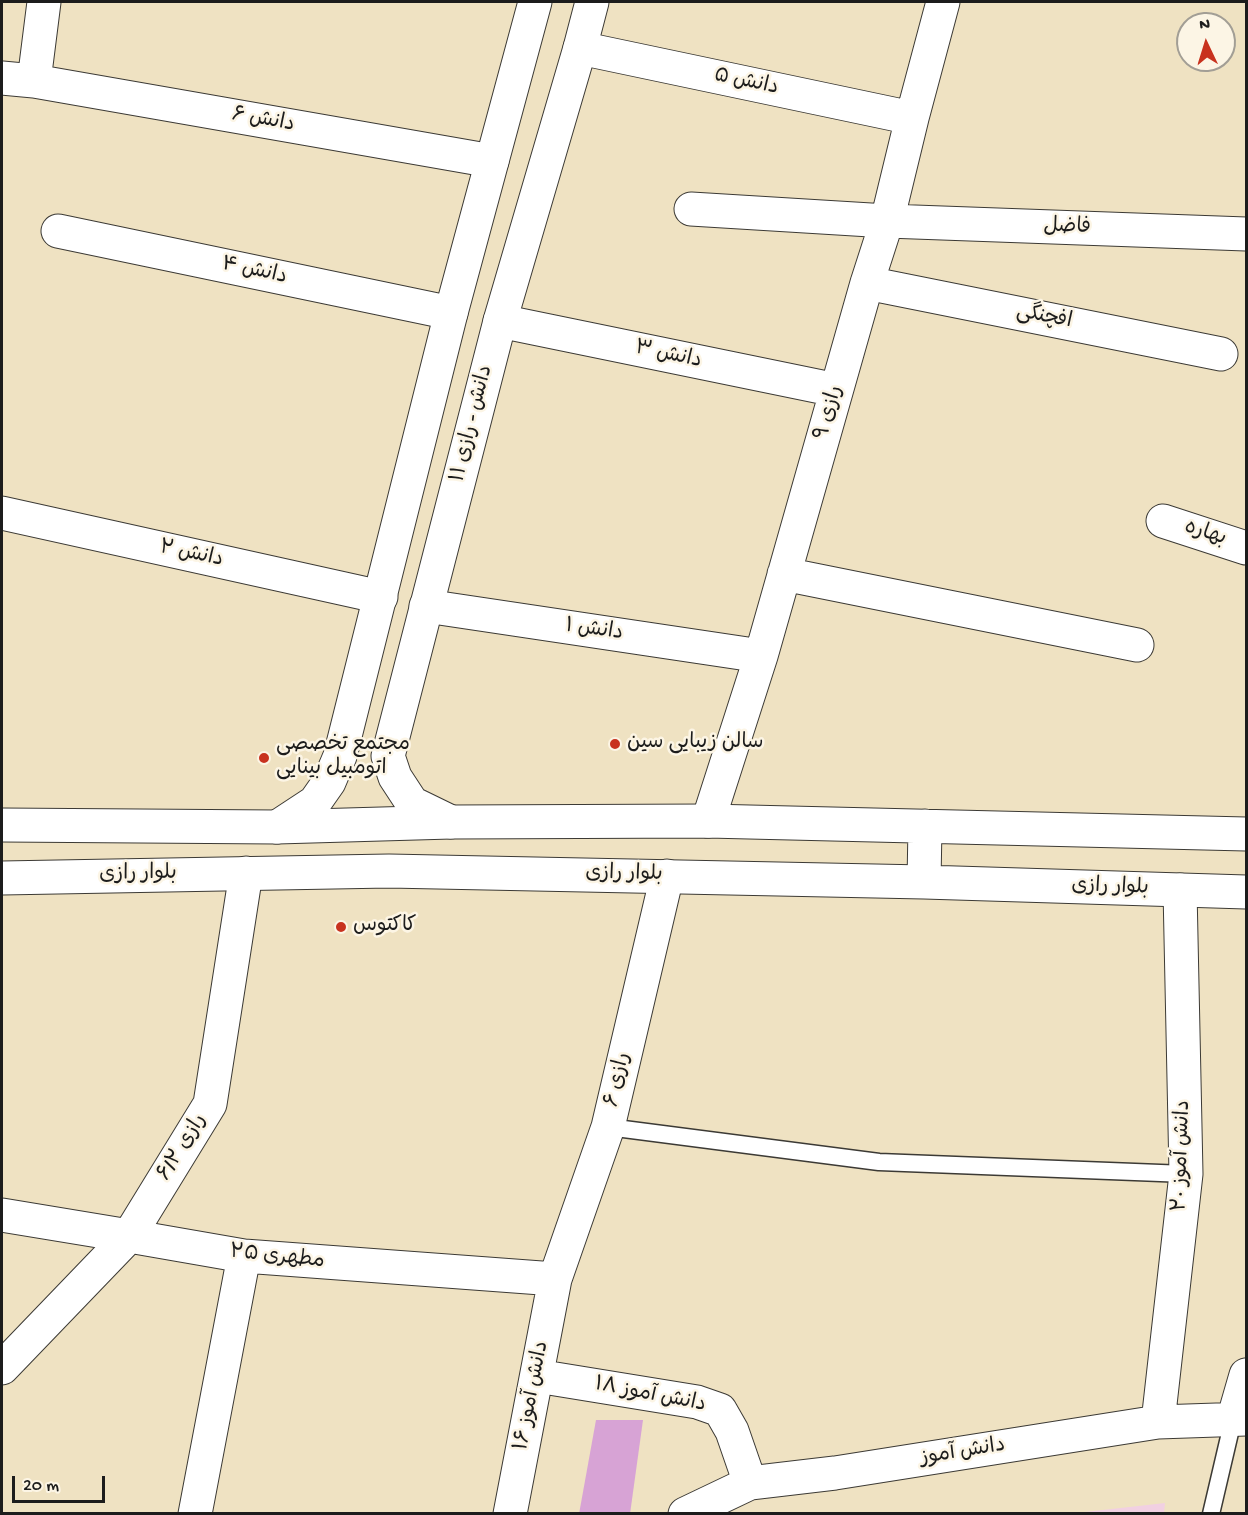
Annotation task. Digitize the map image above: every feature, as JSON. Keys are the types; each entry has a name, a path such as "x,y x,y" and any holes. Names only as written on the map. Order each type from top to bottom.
{"street":[{"path":"34,81 44,2"},
{"path":"277,826 315,802 329,782 340,756 451,313 535,2"},
{"name":"دانش - رازی ۱۱","path":"451,822 412,803 394,777 388,756 500,321 592,2"},
{"name":"رازی ۹","path":"708,821 761,656 836,390 887,221 943,2"},
{"name":"دانش ۵","path":"580,48 912,118"},
{"name":"دانش ۶","path":"2,78 34,81 492,162"},
{"name":"فاضل","path":"691,209 887,221 1246,234"},
{"name":"دانش ۴","path":"58,231 451,313"},
{"name":"افچنگی","path":"867,283 1221,354"},
{"name":"دانش ۳","path":"500,321 836,390"},
{"name":"دانش ۲","path":"2,513 381,597"},
{"name":"بهاره","path":"1162,520 1246,548"},
{"path":"784,574 1137,645"},
{"name":"دانش ۱","path":"426,606 761,656"},
{"path":"363,666 409,672"},
{"path":"2,825 277,826 451,822 708,821 1246,834"},
{"path":"924,882 926,826"},
{"name":"بلوار رازی","path":"2,878 389,871 924,882 1246,892"},
{"name":"رازی ۶/۲","path":"2,1368 129,1236 210,1104 246,873"},
{"name":"رازی ۶","path":"555,1279 608,1127 668,876"},
{"name":"دانش آموز ۲۰","path":"1158,1422 1186,1173 1180,890"},
{"name":"مطهری ۲۵","path":"2,1215 244,1257 555,1279"},
{"path":"195,1514 244,1257"},
{"name":"دانش آموز ۱۶","path":"510,1514 555,1279"},
{"path":"1240,1419 1246,1375"},
{"name":"دانش آموز ۱۸","path":"537,1376 697,1402 720,1410 732,1431 750,1483"},
{"name":"دانش آموز","path":"686,1514 750,1483 835,1473 1158,1422 1240,1419"}],"lane":[{"path":"608,1127 879,1162 1186,1173"},
{"path":"1211,1514 1240,1419"}],"shaded area":[{"path":"1165,1503 1164,1513 1076,1513"}],"building":[{"path":"596,1420 643,1420 630,1514 579,1514"}],"place":[{"name":"سالن زیبایی سین","path":"615,744"},
{"name":"مجتمع تخصصی اتومبیل بینایی","path":"264,758"},
{"name":"کاکتوس","path":"341,927"}]}
